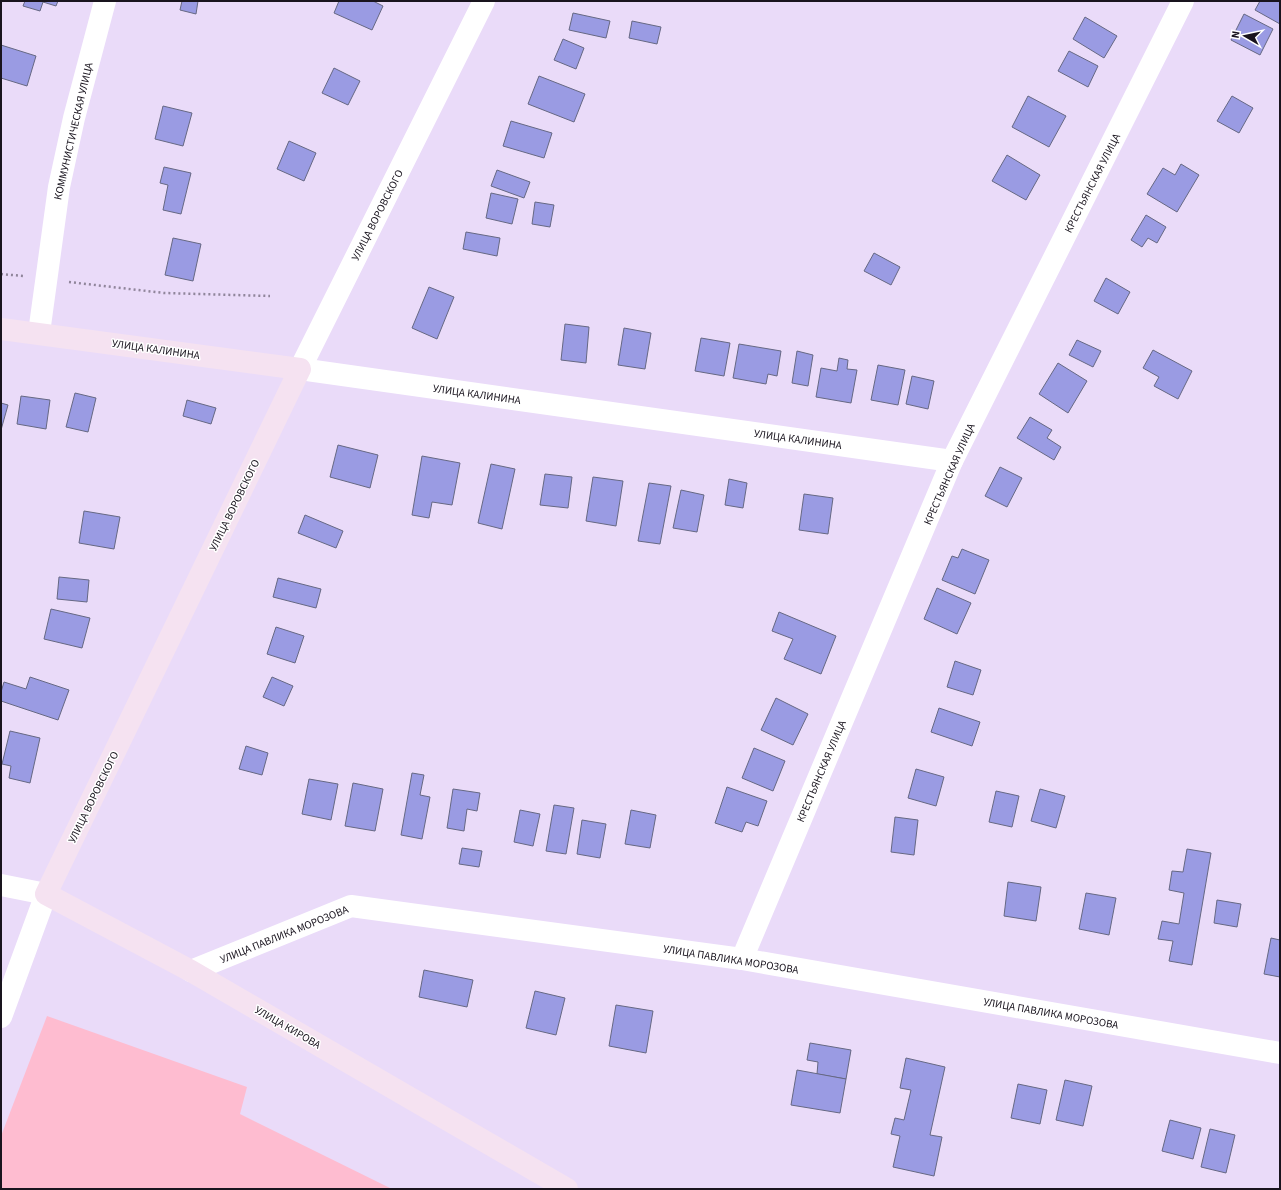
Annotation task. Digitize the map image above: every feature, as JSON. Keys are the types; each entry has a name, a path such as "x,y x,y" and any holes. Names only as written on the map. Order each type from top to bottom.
{"street":[{"name":"КОММУНИСТИЧЕСКАЯ УЛИЦА","path":"38,333 59,186 74,118 104,1"},
{"name":"УЛИЦА ВОРОВСКОГО","path":"1,1018 46,894 300,369 484,1"},
{"name":"КРЕСТЬЯНСКАЯ УЛИЦА","path":"742,959 952,461 1183,1"},
{"name":"УЛИЦА КАЛИНИНА","path":"1,329 300,369 952,461"},
{"name":"УЛИЦА КИРОВА","path":"1,885 46,894 191,971 567,1189"},
{"name":"УЛИЦА ПАВЛИКА МОРОЗОВА","path":"191,971 351,906 742,959 1280,1053"}],"path":[{"path":"1,274 164,293 270,296"}],"shaded area":[{"path":"47,1016 247,1087 240,1114 392,1189 1,1189 1,1136"}],"building":[{"path":"25,1 58,1 56,6 43,2 40,11 23,6"},
{"path":"182,1 198,1 196,14 180,10"},
{"path":"339,1 373,1 383,6 372,30 334,13"},
{"path":"1260,1 1280,1 1280,24 1255,10"},
{"path":"573,13 610,21 606,38 569,30"},
{"path":"1244,14 1273,29 1260,55 1231,40"},
{"path":"1085,17 1117,36 1104,58 1073,39"},
{"path":"632,21 661,27 657,44 629,38"},
{"path":"563,39 584,48 576,69 554,60"},
{"path":"1,45 36,56 27,86 1,78"},
{"path":"1069,51 1098,66 1088,87 1058,71"},
{"path":"334,68 360,81 348,105 322,93"},
{"path":"539,76 585,94 574,122 528,104"},
{"path":"1028,96 1066,116 1049,147 1012,127"},
{"path":"1232,96 1253,108 1239,133 1217,121"},
{"path":"163,106 192,113 183,146 155,139"},
{"path":"511,121 552,133 544,158 503,146"},
{"path":"289,141 316,153 304,181 277,169"},
{"path":"1007,155 1040,175 1026,200 992,181"},
{"path":"1181,164 1199,175 1177,212 1147,194 1163,168 1175,175"},
{"path":"164,167 191,173 181,214 163,210 168,185 160,183"},
{"path":"497,170 530,182 524,198 491,186"},
{"path":"491,193 518,199 512,224 486,218"},
{"path":"535,202 554,205 550,227 532,224"},
{"path":"1146,215 1166,227 1157,243 1148,238 1142,247 1131,240"},
{"path":"466,232 500,238 497,256 463,249"},
{"path":"173,238 201,244 193,281 165,275"},
{"path":"874,253 900,267 891,285 864,271"},
{"path":"1106,278 1130,292 1118,314 1094,301"},
{"path":"429,287 454,297 437,339 412,328"},
{"path":"565,324 589,327 586,363 561,360"},
{"path":"624,328 651,333 645,369 618,365"},
{"path":"701,338 730,343 724,376 695,371"},
{"path":"1077,340 1101,351 1093,367 1069,355"},
{"path":"739,344 781,351 777,376 768,374 766,384 733,378"},
{"path":"1153,350 1192,371 1178,399 1154,386 1159,377 1143,368"},
{"path":"797,351 813,355 808,386 792,383"},
{"path":"839,358 848,360 847,369 857,370 851,403 816,397 821,368 837,371"},
{"path":"1058,363 1087,381 1068,413 1039,394"},
{"path":"878,365 905,370 898,405 871,400"},
{"path":"912,376 934,381 928,409 906,404"},
{"path":"75,393 96,398 88,432 66,427"},
{"path":"21,396 50,400 46,429 17,424"},
{"path":"187,400 216,408 211,424 183,416"},
{"path":"1,403 8,405 1,430"},
{"path":"1030,417 1052,430 1047,438 1061,447 1054,460 1017,438"},
{"path":"338,445 378,455 370,488 330,477"},
{"path":"422,456 460,463 452,505 432,502 429,518 412,515"},
{"path":"491,464 515,469 502,529 478,523"},
{"path":"1000,467 1022,478 1007,507 985,496"},
{"path":"545,474 572,477 568,508 540,505"},
{"path":"593,477 623,481 616,526 586,521"},
{"path":"729,479 747,483 743,508 725,505"},
{"path":"649,483 671,486 660,544 638,541"},
{"path":"681,490 704,495 697,532 673,528"},
{"path":"804,494 833,498 828,534 799,530"},
{"path":"84,511 120,517 114,549 79,543"},
{"path":"305,515 343,531 336,548 298,533"},
{"path":"962,549 989,560 975,594 942,580 952,556 958,558"},
{"path":"59,577 89,580 87,602 57,599"},
{"path":"278,578 321,589 316,608 273,597"},
{"path":"937,588 971,603 957,634 924,619"},
{"path":"51,609 90,618 82,648 44,639"},
{"path":"779,612 836,636 821,674 784,659 793,639 772,631"},
{"path":"276,627 304,636 295,663 267,654"},
{"path":"955,661 981,670 973,695 947,687"},
{"path":"30,677 69,690 58,720 1,701 1,692 4,682 26,689"},
{"path":"272,677 293,686 284,706 263,697"},
{"path":"776,698 808,714 793,745 761,730"},
{"path":"939,708 980,722 972,746 931,732"},
{"path":"10,731 40,738 30,783 9,778 11,766 2,764"},
{"path":"246,746 268,753 262,775 239,769"},
{"path":"754,748 785,761 773,791 742,778"},
{"path":"916,769 944,777 936,806 908,798"},
{"path":"412,773 424,775 420,795 430,797 422,839 401,835"},
{"path":"309,779 338,784 331,820 302,814"},
{"path":"353,783 383,789 375,831 345,826"},
{"path":"727,787 767,801 758,826 746,822 742,832 715,823"},
{"path":"453,789 480,793 477,811 467,809 464,831 447,828"},
{"path":"1040,789 1065,796 1056,828 1031,821"},
{"path":"996,791 1019,796 1012,827 989,822"},
{"path":"554,805 574,808 566,854 546,851"},
{"path":"520,810 540,814 533,846 514,842"},
{"path":"631,810 656,815 650,848 625,844"},
{"path":"895,817 918,820 914,855 891,852"},
{"path":"582,820 606,824 600,858 577,854"},
{"path":"462,848 482,851 479,867 459,864"},
{"path":"1187,849 1211,853 1192,965 1169,961 1173,941 1158,939 1162,921 1179,924 1184,893 1169,890 1172,871 1183,872"},
{"path":"1008,882 1041,887 1036,921 1004,916"},
{"path":"1086,893 1116,898 1109,935 1079,929"},
{"path":"1217,900 1241,904 1237,927 1214,923"},
{"path":"1271,938 1280,940 1280,977 1264,974"},
{"path":"424,970 473,980 467,1007 419,997"},
{"path":"535,991 565,998 556,1035 526,1028"},
{"path":"616,1005 653,1011 646,1053 609,1046"},
{"path":"810,1043 851,1050 846,1079 817,1074 818,1062 807,1060"},
{"path":"906,1058 945,1067 930,1135 942,1137 934,1176 893,1167 900,1136 891,1134 895,1118 904,1120 911,1090 900,1088"},
{"path":"797,1070 846,1079 840,1113 791,1105"},
{"path":"1065,1080 1092,1086 1083,1126 1056,1120"},
{"path":"1018,1084 1047,1090 1040,1124 1011,1118"},
{"path":"1170,1120 1201,1128 1193,1159 1162,1151"},
{"path":"1210,1129 1235,1135 1226,1173 1201,1167"}]}
